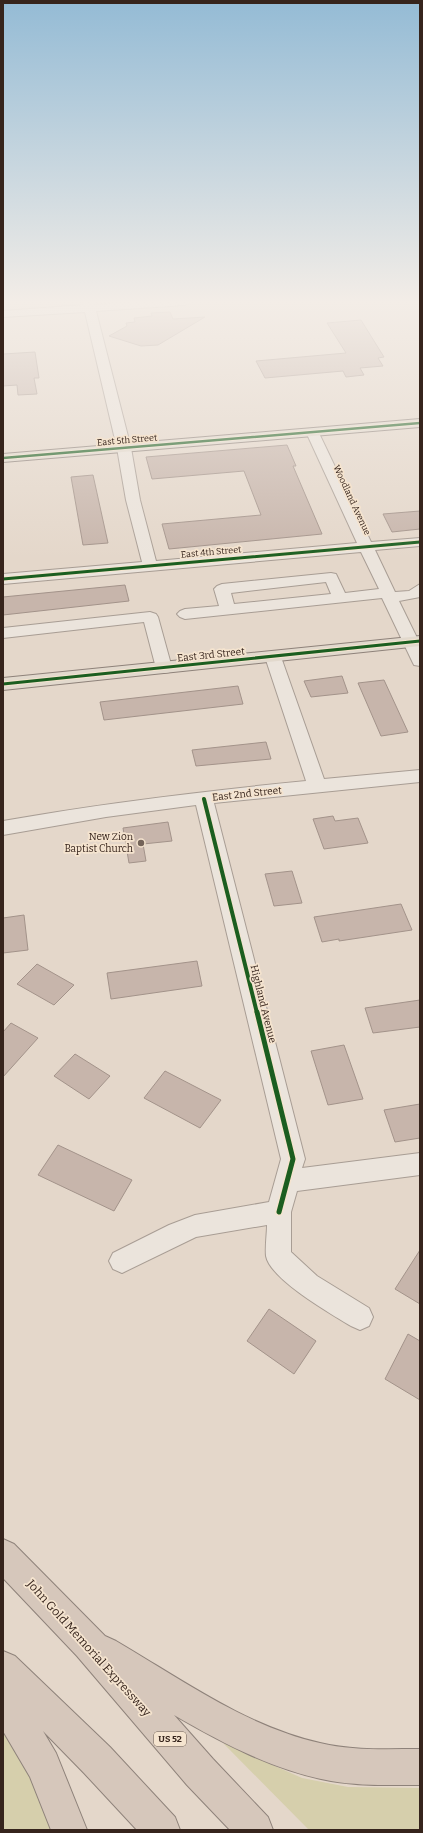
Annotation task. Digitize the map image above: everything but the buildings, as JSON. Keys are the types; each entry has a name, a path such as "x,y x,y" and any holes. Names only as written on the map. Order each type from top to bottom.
{"highway":[{"name":"John Gold Memorial Expressway","path":"3,1555 89,1644 200,1772 256,1830"},
{"path":"89,1644 235,1730 278,1749 320,1761 362,1766 420,1767"},
{"path":"3,1668 97,1760 162,1830"},
{"path":"3,1697 43,1766 69,1830"}],"main road":[{"name":"East 5th Street","path":"3,458 420,423"},
{"name":"East 3rd Street","path":"3,684 416,642"}],"street":[{"path":"109,388 124,448 133,500 150,565"},
{"name":"Woodland Avenue","path":"312,432 388,595 416,642 420,661"},
{"name":"East 4th Street","path":"3,580 150,565 420,542"},
{"path":"228,609 222,589 331,578 340,598"},
{"path":"185,614 340,598 411,595 419,592 420,589"},
{"path":"3,633 150,617 164,668"},
{"path":"273,657 317,786"},
{"name":"East 2nd Street","path":"3,828 57,817 317,786 420,776"},
{"name":"Highland Avenue","path":"204,799 293,1159 279,1212 279,1257 308,1285 360,1316"},
{"path":"287,1181 420,1164"},
{"path":"122,1261 178,1232 195,1226 279,1212"}],"shaded area":[{"path":"3,1731 32,1778 51,1830 3,1830"},
{"path":"223,1743 302,1778 348,1787 420,1788 420,1830 309,1830"}],"cycle path":[{"path":"3,458 420,423"},
{"path":"3,579 420,542"},
{"path":"3,684 420,641"},
{"path":"204,799 293,1159 279,1212"}],"place":[{"name":"New Zion Baptist Church","path":"141,843"}]}
